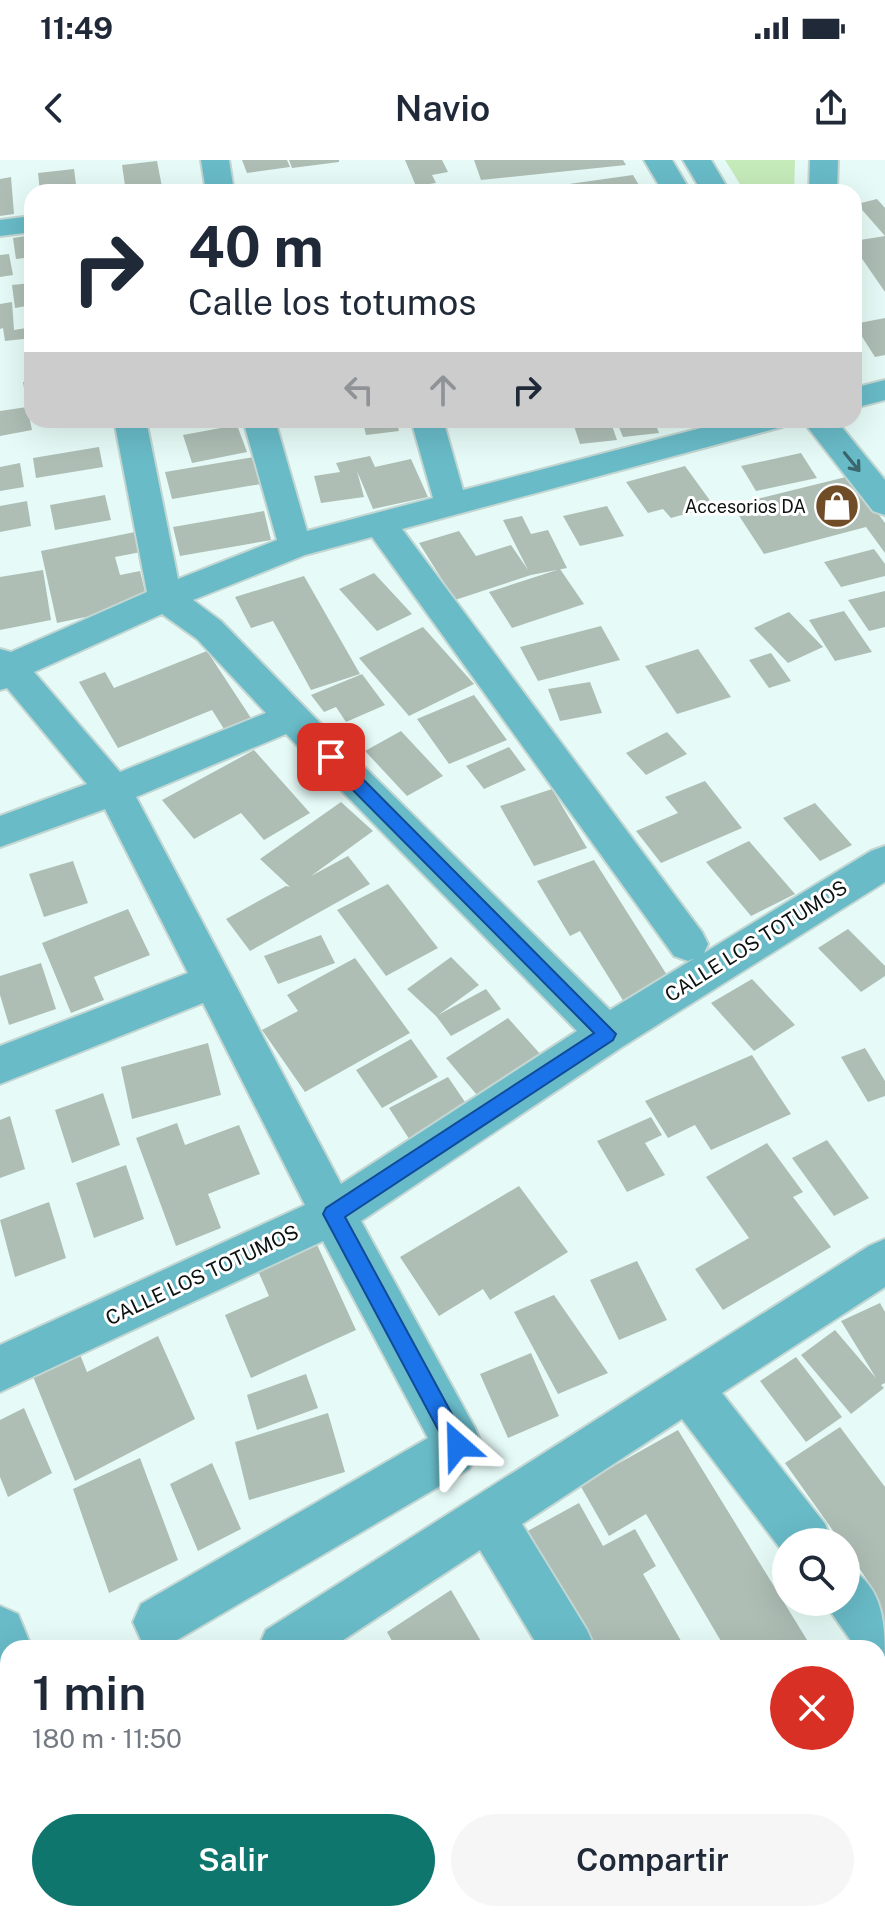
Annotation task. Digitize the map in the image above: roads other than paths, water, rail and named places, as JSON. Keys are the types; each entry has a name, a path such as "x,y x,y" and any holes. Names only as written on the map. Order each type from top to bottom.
{"street":[{"path":"215,160 219,184"},
{"path":"658,160 672,184"},
{"path":"697,160 711,184"},
{"path":"823,184 824,160"},
{"path":"0,228 24,225"},
{"path":"862,396 885,390"},
{"path":"132,428 165,598 209,630 607,1034"},
{"path":"261,428 295,546"},
{"path":"429,428 451,504"},
{"path":"159,1622 452,1452 458,1445 333,1214 114,790 3,669 165,598 295,546 741,428"},
{"path":"824,428 885,503"},
{"path":"860,428 885,458"},
{"path":"380,523 688,944"},
{"path":"0,832 114,790 292,717"},
{"name":"CALLE LOS TOTUMOS","path":"0,1369 333,1214 607,1034 885,862"},
{"path":"0,1065 212,981"},
{"path":"296,1640 885,1261"},
{"path":"688,1387 796,1528"},
{"path":"488,1516 564,1640"},
{"path":"860,1610 883,1640"}],"place":[{"name":"Accesorios DA","path":"837,506"}]}
